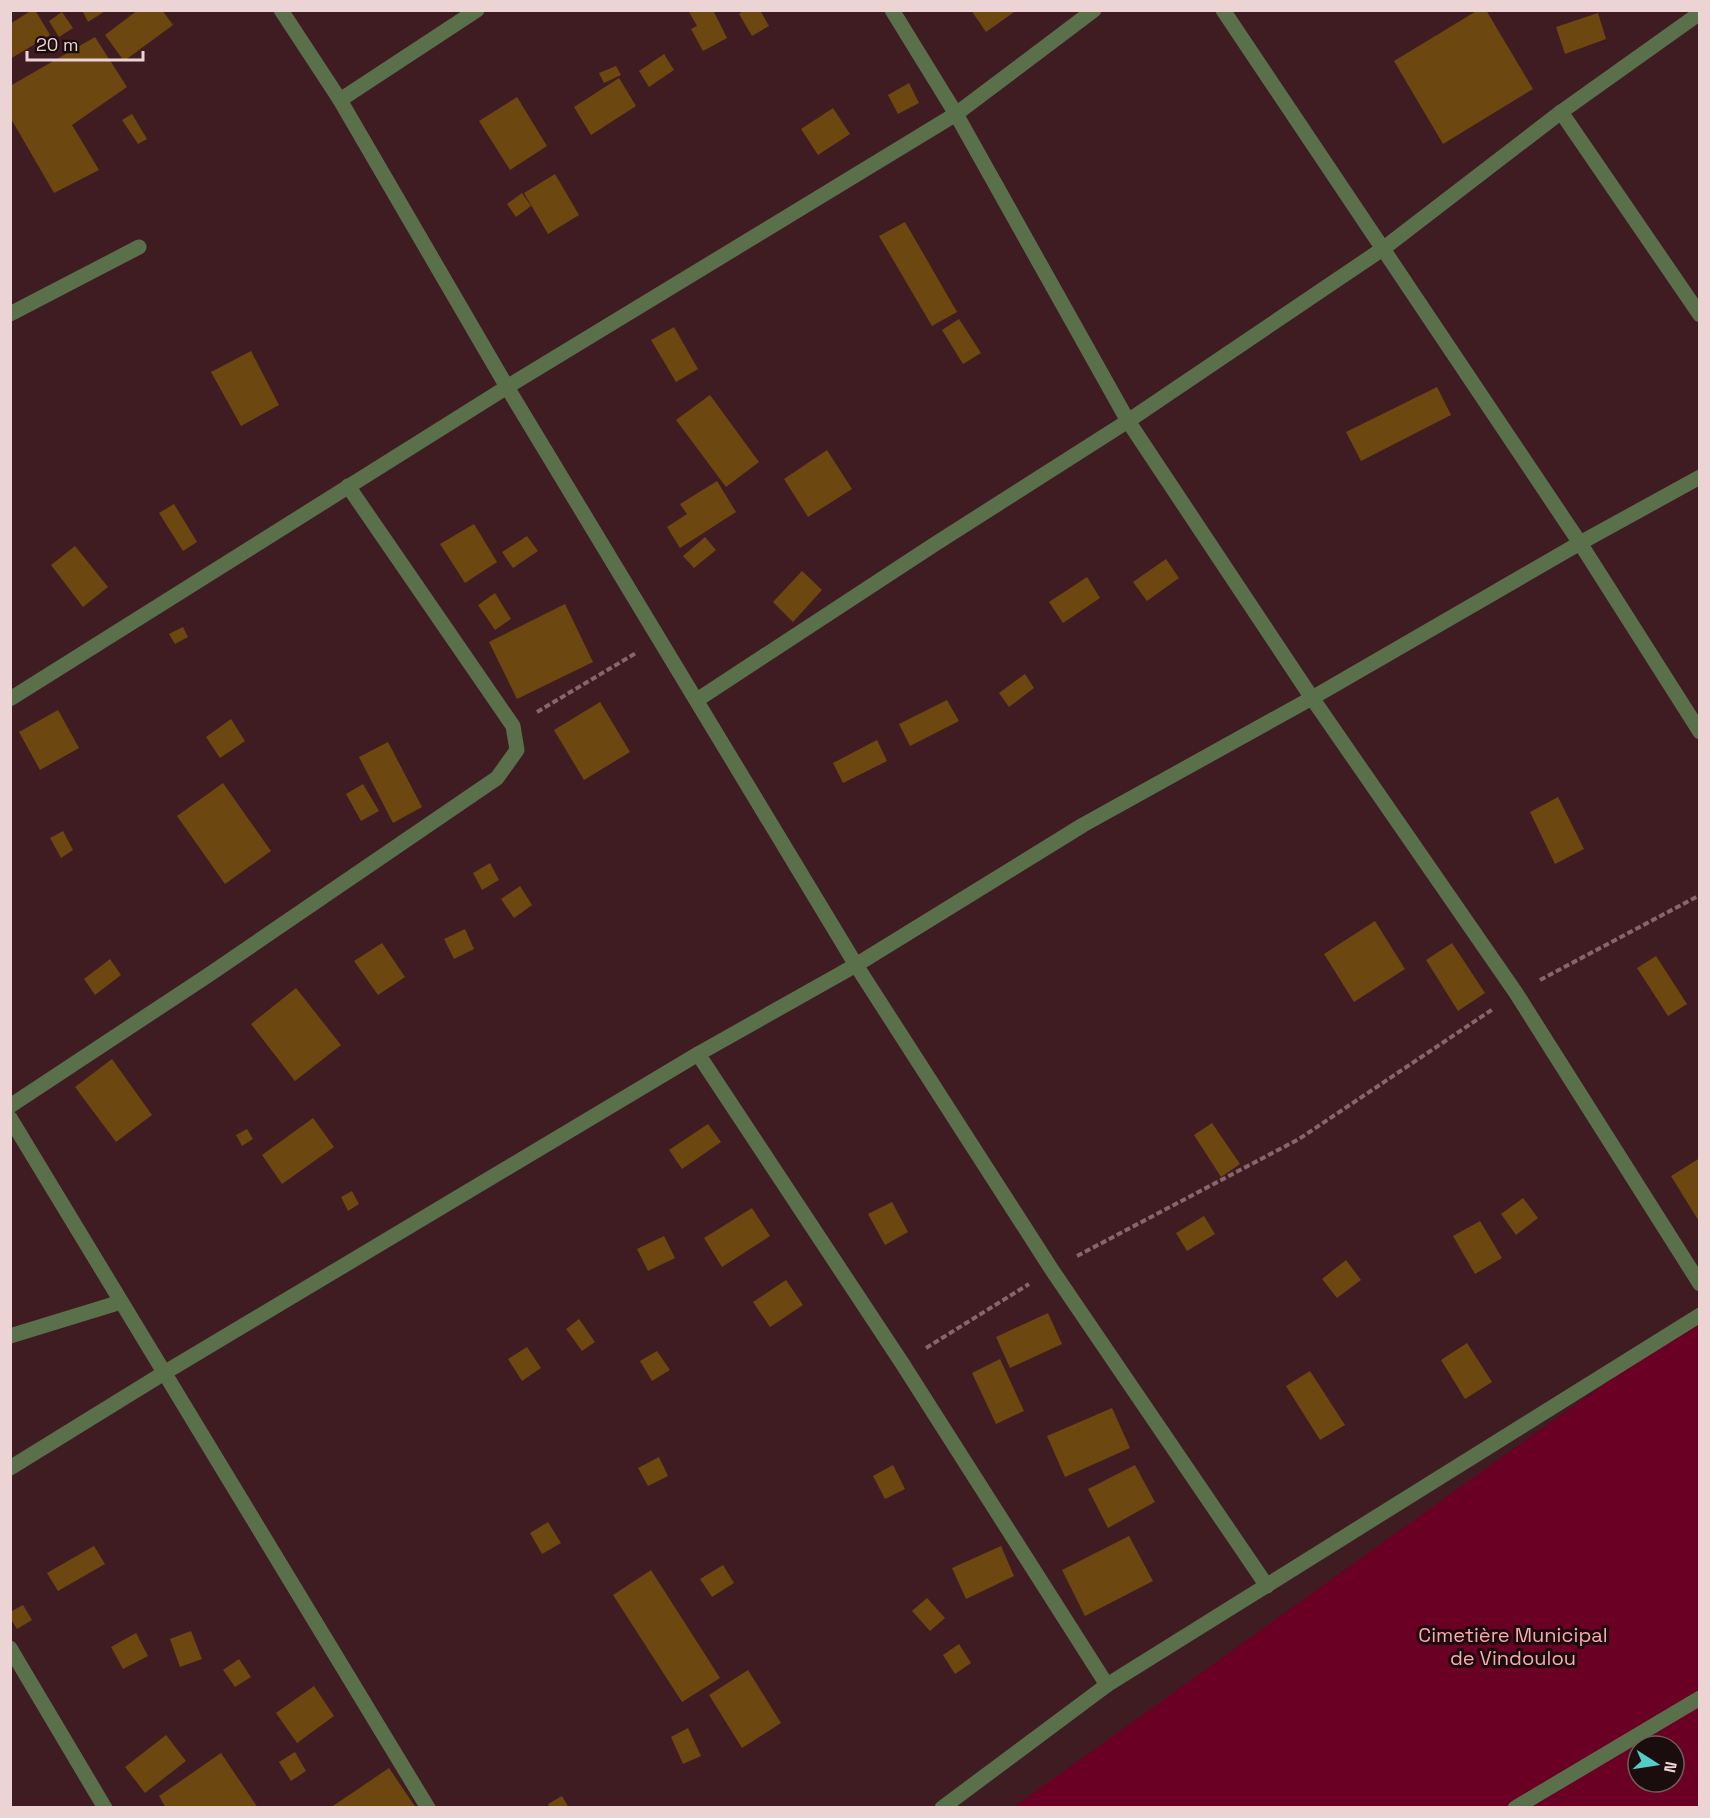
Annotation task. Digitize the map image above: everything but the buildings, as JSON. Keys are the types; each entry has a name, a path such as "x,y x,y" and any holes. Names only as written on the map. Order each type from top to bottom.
{"street":[{"path":"281,10 340,100 507,387 856,965 1052,1270 1267,1587"},
{"path":"340,100 477,10"},
{"path":"892,10 956,114 1128,421 1312,699 1516,993 1700,1284"},
{"path":"10,699 507,387 956,114 1094,10"},
{"path":"1223,10 1580,543 1700,732"},
{"path":"697,700 1128,421 1384,248 1562,112 1700,13"},
{"path":"1562,112 1700,315"},
{"path":"10,314 139,246"},
{"path":"10,1468 164,1373 698,1054 856,965 1083,825 1312,699 1580,543 1700,477"},
{"path":"10,1107 198,983 497,778 517,750 513,726 348,486"},
{"path":"698,1054 902,1363 1107,1685"},
{"path":"10,1118 428,1808"},
{"path":"10,1336 121,1302"},
{"path":"942,1808 1107,1685 1700,1315"},
{"path":"10,1648 105,1808"},
{"path":"1515,1808 1700,1698"}],"path":[{"path":"513,726 659,639"},
{"path":"902,1363 1052,1270 1299,1139 1516,993 1700,895"}],"green space":[{"name":"Cimetière Municipal de Vindoulou","path":"1699,1316 1699,1807 1014,1807"}]}
